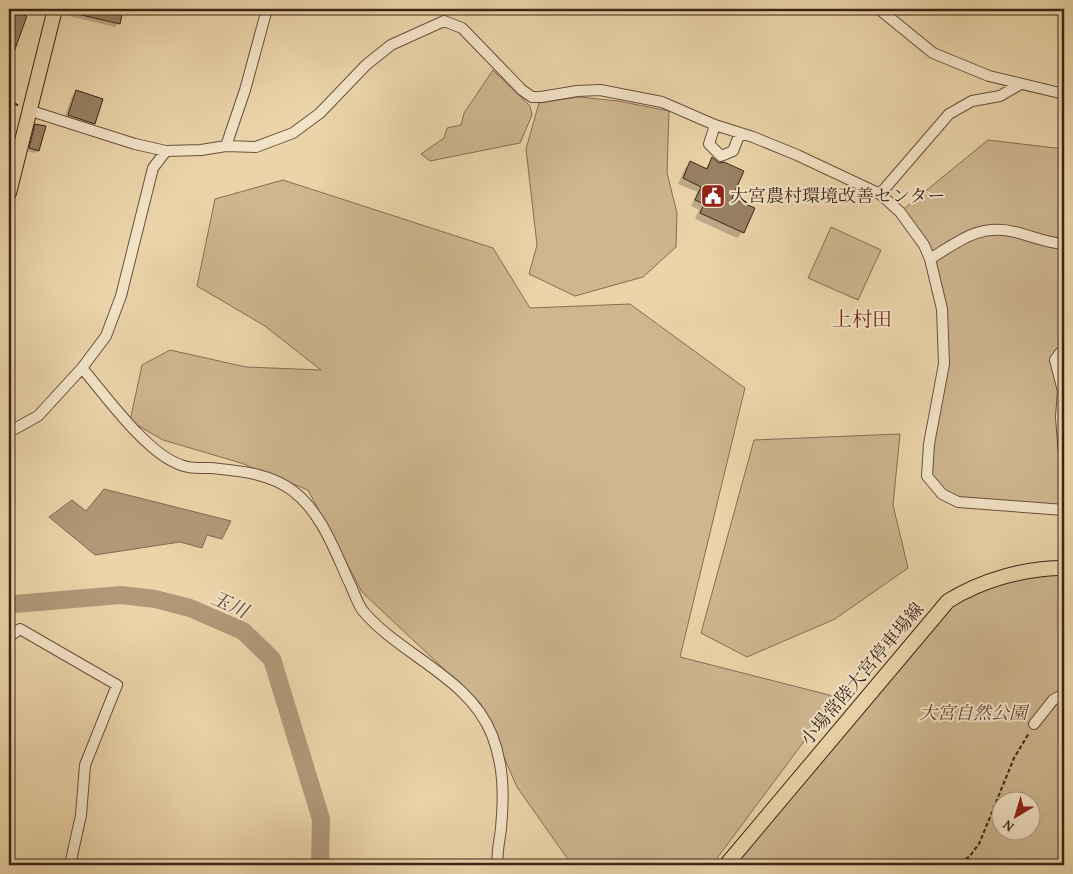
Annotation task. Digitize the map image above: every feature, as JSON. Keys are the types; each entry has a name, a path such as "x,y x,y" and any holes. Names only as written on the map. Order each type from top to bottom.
{"main road":[{"path":"9,193 28,110 55,9"},
{"name":"小場常陸大宮停車場線","path":"726,865 948,601 976,587 1015,574 1064,568"}],"street":[{"path":"226,146 248,82 267,9"},
{"path":"879,9 933,53 989,76 1019,85 1064,94"},
{"path":"28,110 135,144 166,151 201,150 226,146 256,147 293,133 320,113 366,65 391,45 444,22 462,28 522,90 532,96 577,91 609,92 662,102 715,126 740,133 798,155 880,194 912,226 930,258 942,309 944,364 929,444 927,476 942,494 958,502 1064,510"},
{"path":"880,194 949,114 972,101 1000,96 1019,85"},
{"path":"715,126 709,144 721,156 733,151 740,133"},
{"path":"9,432 38,416 82,368 106,336 116,311 153,168 166,151"},
{"path":"930,258 974,232 996,229 1015,232 1047,242 1064,244"},
{"path":"1064,352 1060,353 1055,360 1063,391 1061,417 1064,455"},
{"path":"82,368 145,441 166,459 182,466 236,470 260,475 293,491 310,508 322,525 362,609 383,631 461,691 480,713 492,735 502,769 504,796 498,865"},
{"path":"9,637 20,630 117,685 85,765 81,815 70,865"},
{"path":"1034,724 1053,700 1064,694"}],"path":[{"path":"954,865 969,857 979,844 1014,758 1034,724"}],"green space":[{"path":"493,70 530,106 532,115 520,143 430,161 421,154 444,138 447,128 461,125 464,113"},
{"path":"579,97 618,101 669,111 667,173 677,213 676,247 643,277 575,296 529,274 537,245 526,149 539,103"},
{"path":"988,140 1064,149 1064,510 958,502 927,476 944,364 942,309 930,259 900,212"},
{"path":"283,180 493,248 530,308 630,304 745,388 680,657 837,697 712,865 572,865 517,787 481,704 362,592 308,490 241,463 163,440 130,421 142,365 170,350 246,367 321,370 265,326 197,286 215,199"},
{"path":"831,227 881,250 858,300 808,278"},
{"path":"900,434 893,505 908,568 835,619 747,657 701,633 754,440"},
{"name":"大宮自然公園","path":"1064,568 1064,865 726,865 961,594"}],"shaded area":[{"path":"104,489 231,521 222,539 207,535 202,548 180,542 95,555 49,517 72,500 86,511"}],"building":[{"path":"9,9 27,16 10,63 9,63"},
{"path":"70,9 123,9 120,24 69,12"},
{"path":"76,90 103,99 95,124 68,115"},
{"path":"35,124 46,126 39,151 29,148"},
{"name":"大宮農村環境改善センター","path":"712,157 719,163 724,162 744,171 732,198 755,208 744,233 700,213 704,204 695,200 701,187 683,178 690,161 707,169"}],"waterway":[{"name":"玉川","path":"9,602 15,604 121,595 155,599 190,608 243,631 272,659 321,819 320,865"}],"place":[{"name":"大宮農村環境改善センター","path":"713,196"}],"district":[{"name":"上村田","path":"862,319"}]}
